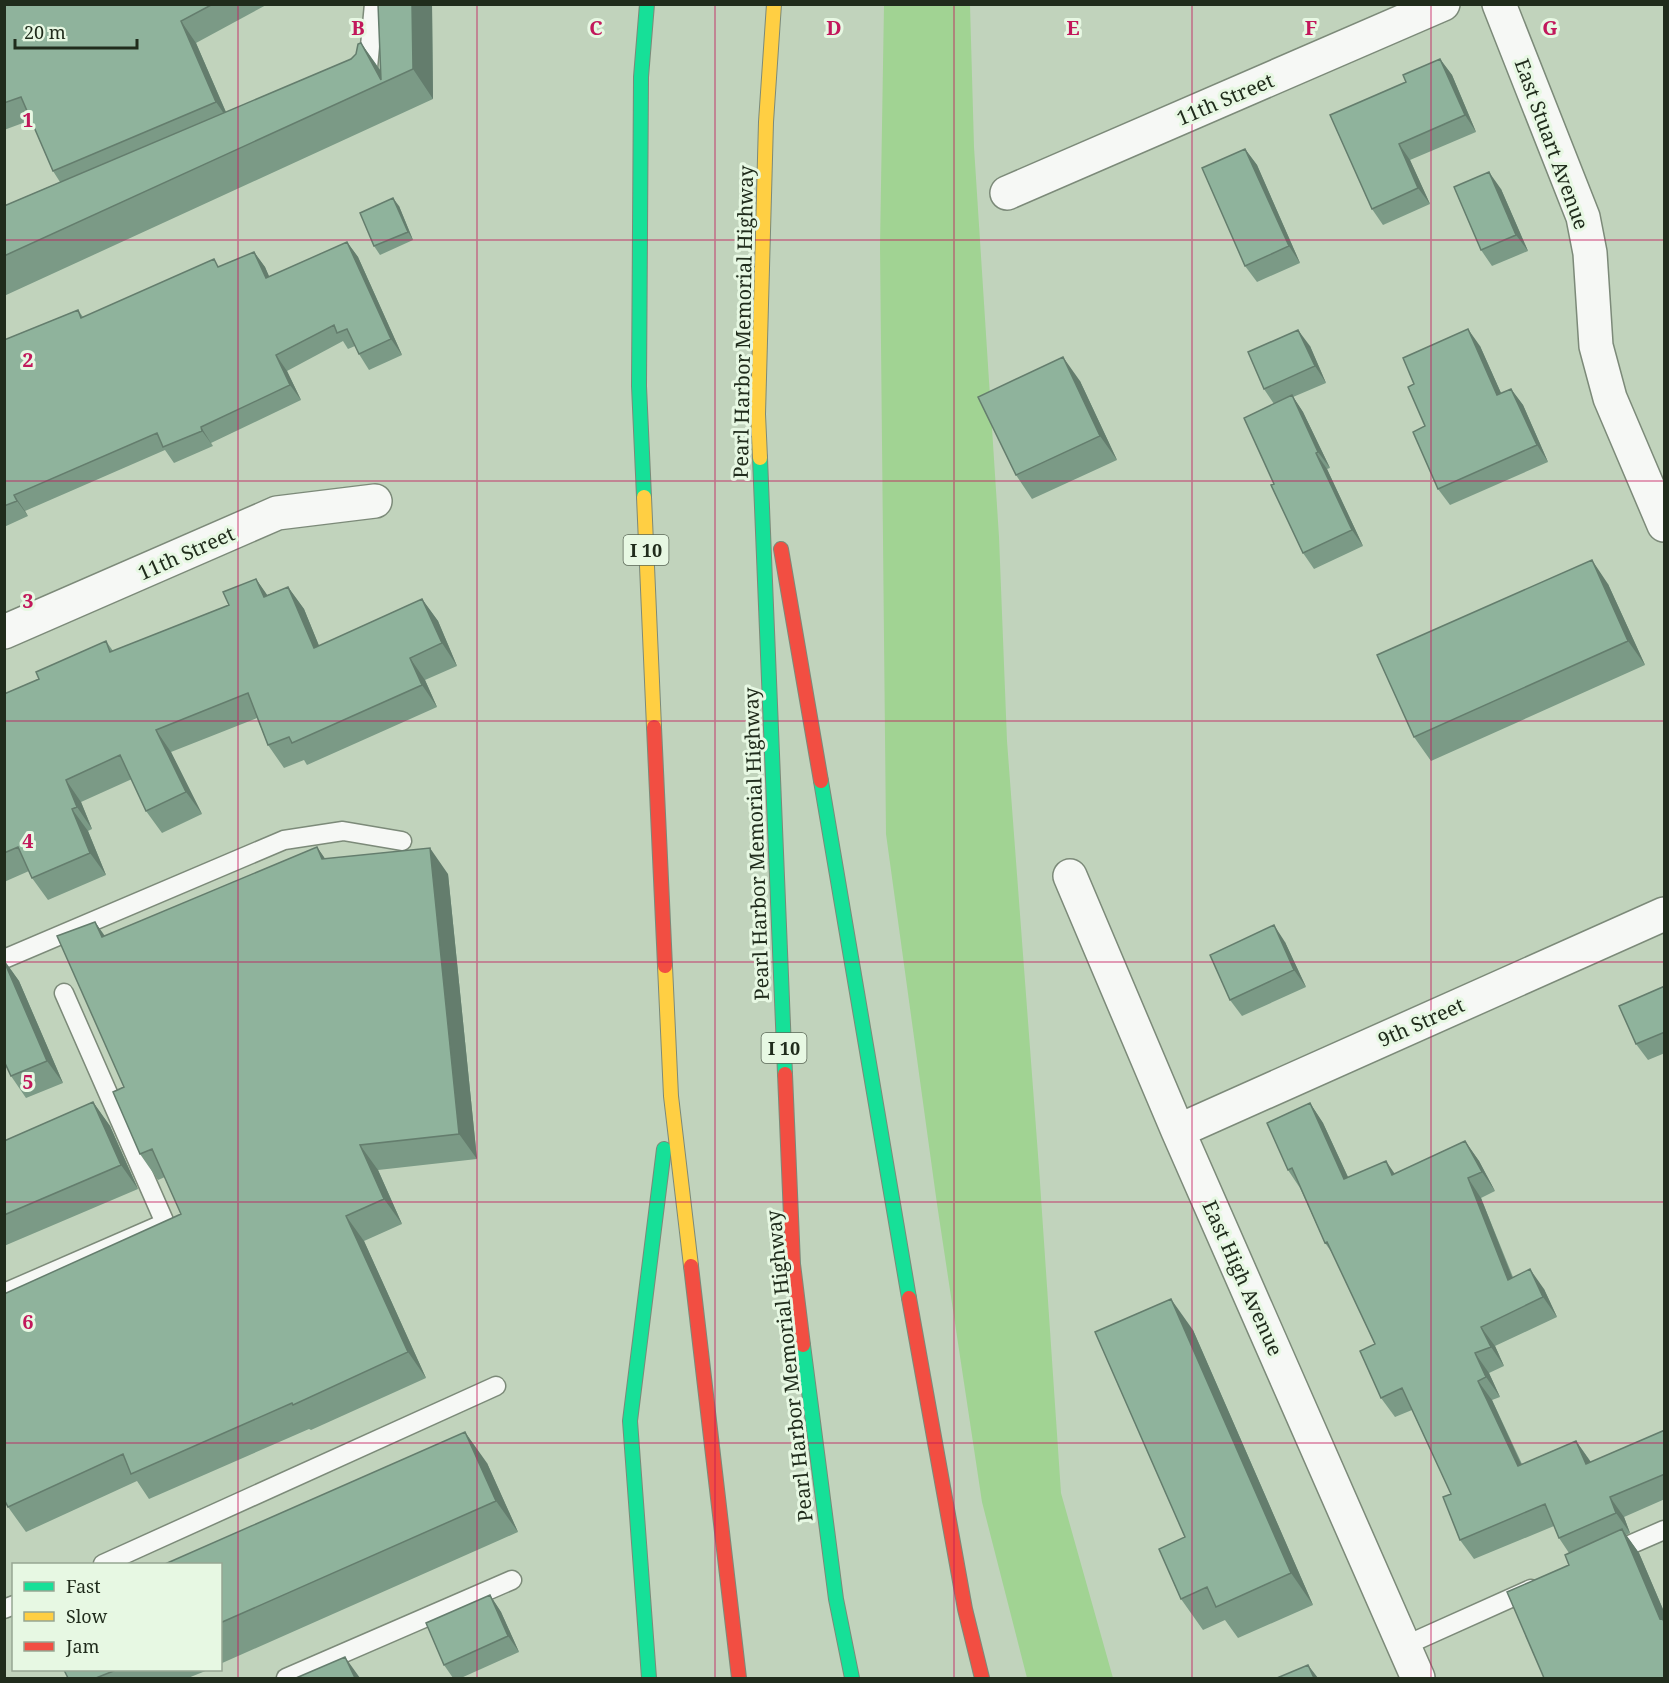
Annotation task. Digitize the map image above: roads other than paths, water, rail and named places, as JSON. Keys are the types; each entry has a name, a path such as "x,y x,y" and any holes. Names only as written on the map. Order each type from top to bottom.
{"highway":[{"name":"I 10","path":"647,4 641,76 639,386 671,1096 739,1678"},
{"name":"Pearl Harbor Memorial Highway","path":"774,4 766,122 758,414 793,1264 836,1599 852,1678"},
{"path":"758,414 928,1406 965,1610 982,1678"},
{"path":"649,1678 630,1421 671,1096"}],"street":[{"name":"11th Street","path":"1007,193 1443,4"},
{"name":"East Stuart Avenue","path":"1499,4 1583,217 1590,253 1596,346 1610,398 1665,525"},
{"name":"11th Street","path":"4,632 277,513 375,501"},
{"name":"East High Avenue","path":"1070,876 1178,1131 1418,1678"},
{"name":"9th Street","path":"1178,1131 1665,914"}],"lane":[{"path":"346,87 367,78 374,4"},
{"path":"4,959 284,840 343,831 402,841"},
{"path":"4,1293 165,1223 64,993"},
{"path":"105,1563 496,1386"},
{"path":"1599,1559 1665,1530"},
{"path":"286,1678 512,1580"},
{"path":"1404,1646 1545,1583"}]}
